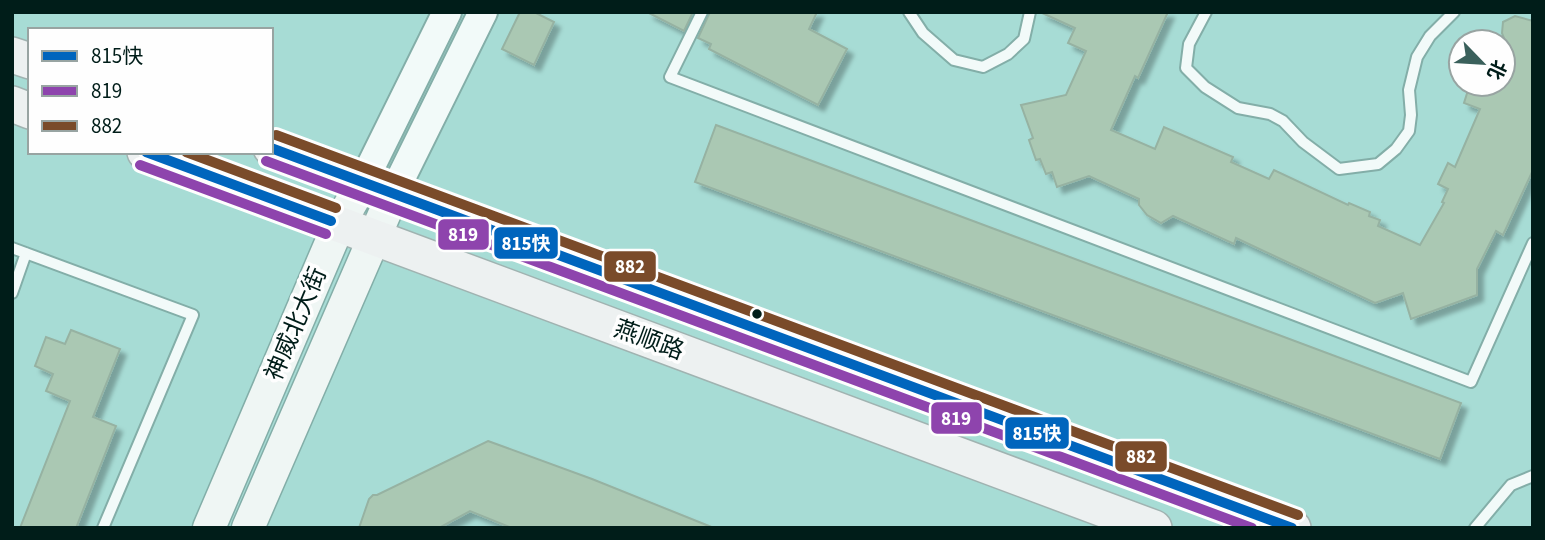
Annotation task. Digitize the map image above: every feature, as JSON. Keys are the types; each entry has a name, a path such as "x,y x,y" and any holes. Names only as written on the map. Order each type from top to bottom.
{"main road":[{"name":"燕顺路","path":"273,149 1293,528"},
{"name":"燕顺路","path":"150,154 1154,528"},
{"name":"神威北大街","path":"209,528 338,224 379,187"},
{"name":"神威北大街","path":"248,528 373,237 379,187"}],"street":[{"name":"神威北大街","path":"379,187 447,12"},
{"name":"神威北大街","path":"379,187 483,12"}],"lane":[{"path":"702,12 670,76 1471,382 1533,243"},
{"path":"909,12 923,33 954,60 983,67 1008,54 1024,39 1030,12"},
{"path":"1206,12 1189,44 1186,68 1205,87 1238,108 1270,114 1283,121 1303,142 1339,169 1378,164 1396,149 1409,131 1409,90 1418,57 1430,36 1454,12"},
{"path":"12,248 193,315 103,528"},
{"path":"12,293 26,253"},
{"path":"1475,528 1511,485 1533,476"}],"building":[{"path":"520,12 534,12 554,22 534,65 502,49"},
{"path":"647,12 693,12 684,31"},
{"path":"710,12 817,12 809,29 847,49 818,105 709,49 711,44 698,38"},
{"path":"1040,12 1168,12 1111,130 1155,149 1164,127 1233,157 1231,162 1269,179 1274,170 1348,205 1349,203 1370,212 1369,216 1380,220 1378,226 1420,245 1444,203 1442,202 1448,189 1438,184 1448,163 1455,167 1480,109 1464,103 1466,98 1517,98 1517,28 1502,28 1503,22 1515,16 1533,21 1533,170 1503,235 1496,231 1477,269 1477,295 1411,319 1403,293 1375,303 1236,238 1234,244 1173,216 1161,223 1147,215 1139,205 1139,199 1089,176 1057,187 1052,172 1046,174 1040,159 1036,160 1029,140 1033,138 1021,105 1066,95 1086,51 1068,43 1075,28"},
{"path":"716,125 1461,403 1440,459 695,182"},
{"path":"71,330 120,349 93,417 116,426 76,528 20,528 70,401 46,391 53,374 35,366 46,337 65,344"},
{"path":"488,441 714,528 512,528 470,511 439,528 359,528 369,499 373,495"}],"transit line":[{"name":"882","path":"276,135 1298,515"},
{"name":"815快","path":"273,149 1292,528"},
{"name":"815快","path":"151,154 331,221"},
{"name":"882","path":"191,154 336,208"},
{"name":"819","path":"266,161 1252,528"},
{"name":"819","path":"140,165 326,234"}]}
